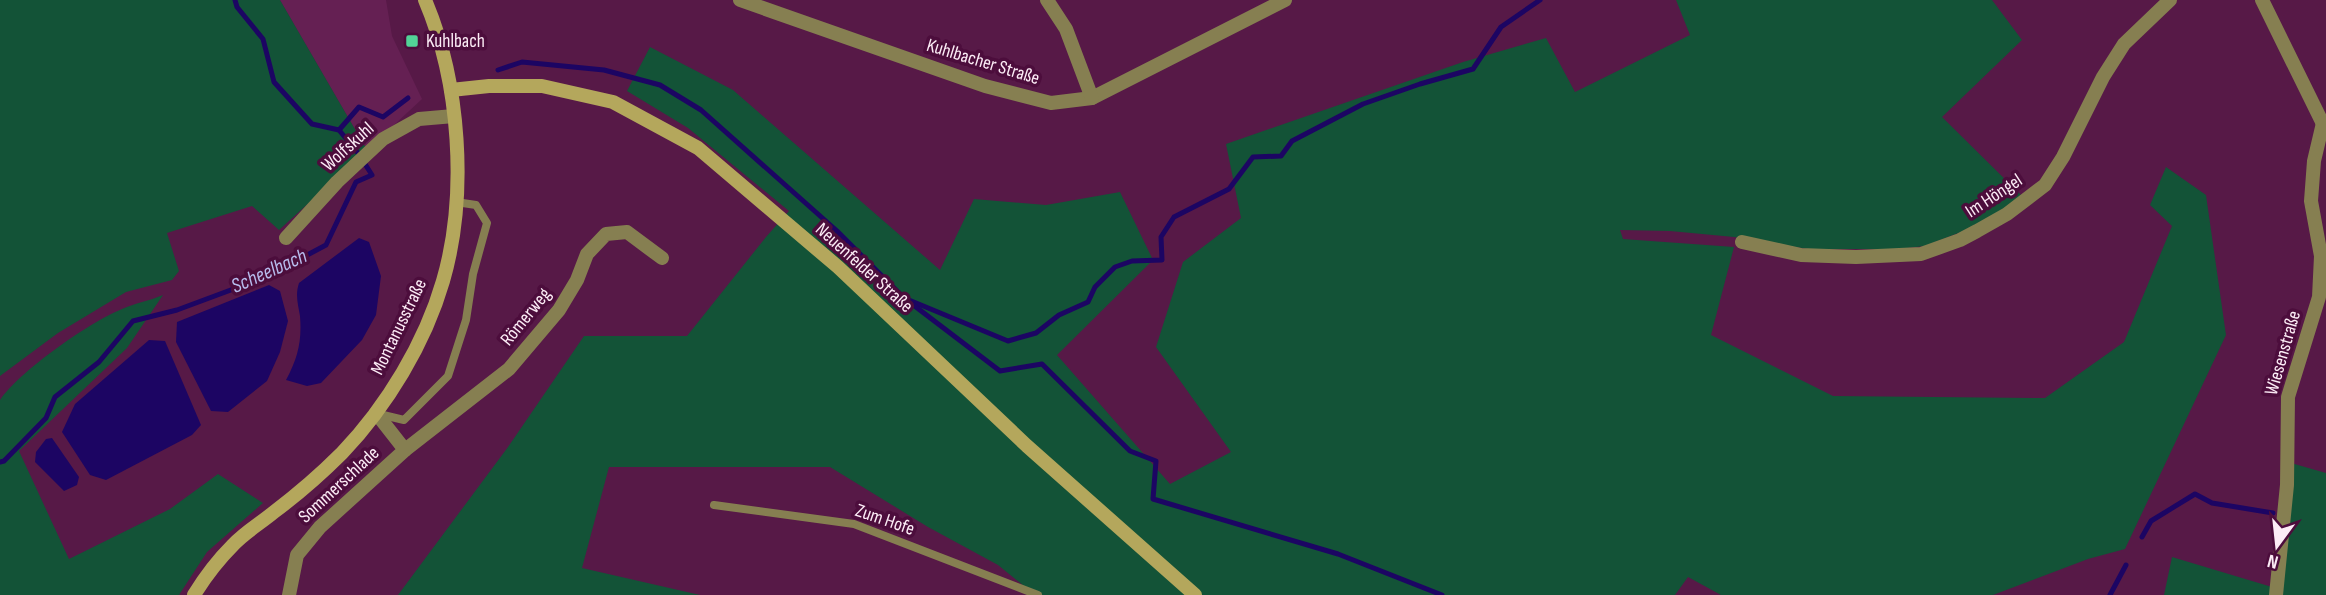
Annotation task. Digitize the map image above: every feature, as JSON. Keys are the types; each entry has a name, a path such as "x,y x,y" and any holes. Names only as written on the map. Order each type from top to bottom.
{"main road":[{"name":"Montanusstraße","path":"194,595 208,573 235,543 304,489 343,452 376,413 405,365 443,281 453,237 456,202 454,116 443,53 425,0"},
{"name":"Neuenfelder Straße","path":"451,90 489,86 542,86 613,102 698,148 838,267 1027,446 1195,595"}],"street":[{"name":"Kuhlbacher Straße","path":"740,0 985,86 1051,103 1091,98 1285,0"},
{"path":"1047,0 1066,29 1091,98"},
{"name":"Im Höngel","path":"1742,242 1801,255 1856,257 1921,254 1978,231 2007,214 2045,185 2063,157 2103,77 2124,44 2170,0"},
{"path":"2262,0 2324,126"},
{"name":"Wolfskuhl","path":"286,238 383,139 419,119 454,116"},
{"name":"Wiesenstraße","path":"2276,595 2287,485 2288,397 2319,297 2321,256 2311,201 2314,161 2324,126"},
{"name":"Römerweg","path":"405,450 509,369 559,310 578,280 587,254 606,234 627,232 662,258"},
{"name":"Sommerschlade","path":"289,595 297,555 320,527 405,450 376,413"}],"lane":[{"path":"376,413 404,420 448,376 466,320 473,274 487,223 476,205 456,202"},
{"name":"Zum Hofe","path":"714,505 854,524 1038,595"}],"shaded area":[{"path":"280,0 386,0 392,36 422,99 367,150"},
{"path":"359,238 369,242 381,276 376,315 362,340 321,383 307,386 286,380 294,364 300,341 297,296 299,283"},
{"path":"269,285 280,291 288,321 280,352 267,381 228,412 211,411 176,342 177,322"},
{"path":"149,340 165,341 201,425 192,435 106,480 90,475 62,432 75,404"},
{"path":"52,438 79,477 77,485 64,491 35,462 36,452 46,439"}],"green space":[{"path":"0,0 280,0 367,150 279,230 252,206 167,233 179,271 172,280 126,292 58,333 0,376"},
{"path":"1676,0 1992,0 2022,40 1942,117 2022,196 1994,215 1961,232 1925,246 1898,249 1808,249 1734,237 1620,230 1623,239 1734,247 1711,335 1833,396 2045,398 2124,342 2172,226 2150,205 2166,167 2206,195 2226,335 2125,549 2088,559 1993,595 1721,595 1688,577 1675,595 1035,595 998,565 928,527 830,467 609,467 582,568 700,595 398,595 508,447 584,336 687,336 789,211 688,128 627,91 650,47 733,90 940,270 974,199 1046,205 1120,192 1153,260 1057,355 1170,484 1231,452 1156,347 1183,262 1241,218 1226,144 1463,62 1546,38 1575,92 1690,35"},
{"path":"163,295 127,348 19,451 69,559 170,509 218,474 263,503 207,552 179,595 0,595 0,400 38,362 74,336 122,309"},
{"path":"2291,463 2326,473 2326,595 2279,595"},
{"path":"2172,557 2272,587 2271,595 2164,595"}],"waterway":[{"name":"Scheelbach","path":"0,462 46,418 55,397 99,362 133,321 177,310 266,277 326,245 356,182 372,175 339,130 312,124 274,82 263,39 237,7 235,0"},
{"path":"498,70 522,62 604,70 660,85 701,110 837,231 904,298 1008,341 1036,333 1059,315 1088,302 1095,287 1115,267 1132,261 1162,260 1161,237 1174,217 1229,189 1253,157 1281,156 1292,141 1363,104 1473,69 1501,27 1540,0"},
{"path":"339,130 359,107 383,117 408,98"},
{"path":"912,304 1000,371 1042,364 1130,451 1156,461 1153,499 1338,554 1442,595"},
{"path":"2142,537 2151,521 2195,494 2212,503 2273,513"},
{"path":"2110,595 2126,565"}],"place":[{"name":"Kuhlbach","path":"412,41"}]}
